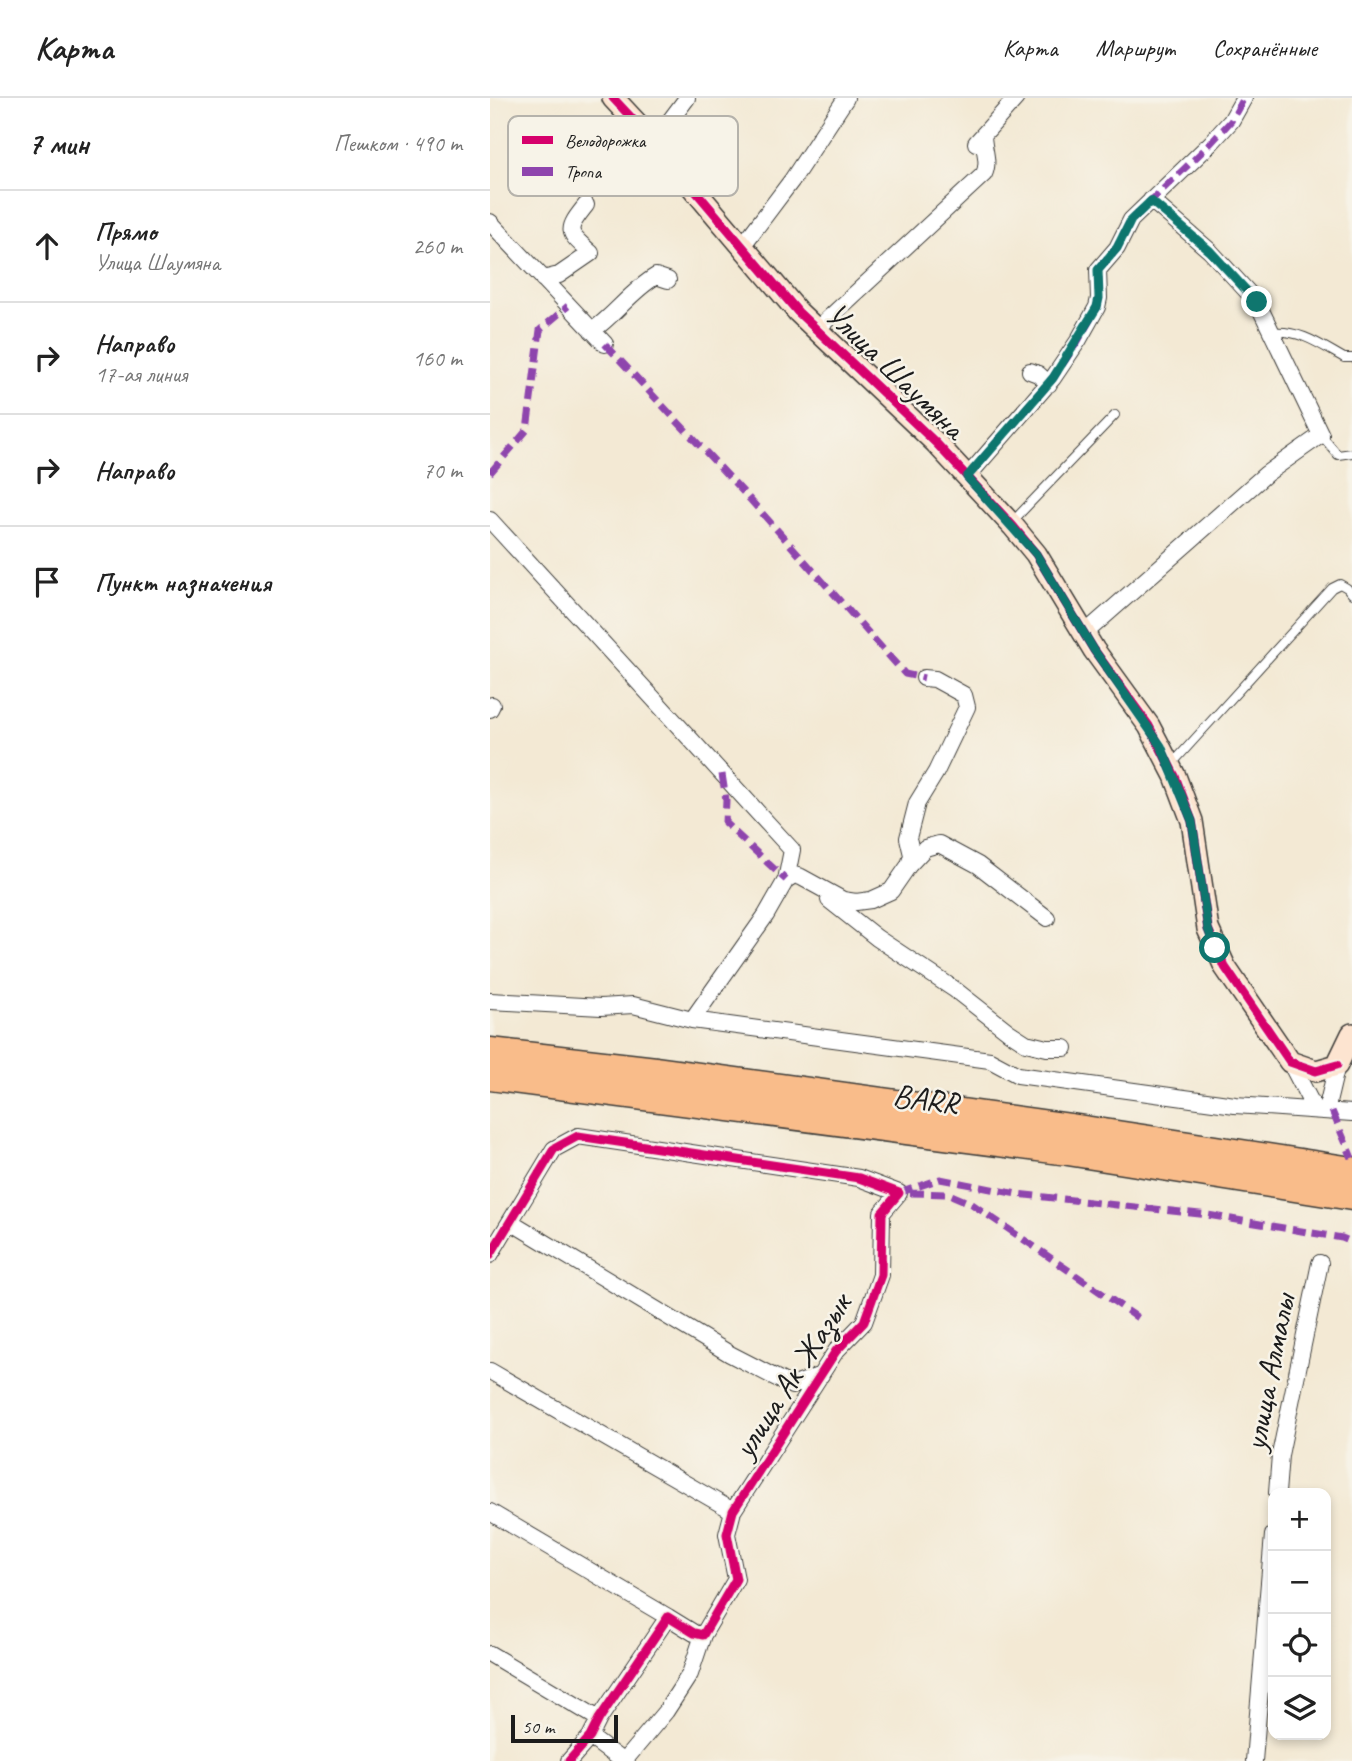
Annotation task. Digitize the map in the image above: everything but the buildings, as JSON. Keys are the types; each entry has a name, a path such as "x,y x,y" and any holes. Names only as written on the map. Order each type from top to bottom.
{"highway":[{"name":"BARR","path":"490,1052 656,1071 1072,1128 1352,1171"},
{"name":"BARR","path":"490,1076 1068,1151 1352,1196"}],"street":[{"name":"Улица Шаумяна","path":"613,98 630,116"},
{"path":"674,116 687,98"},
{"path":"743,245 792,180 846,98"},
{"path":"817,330 984,174 988,165 978,141 1016,98"},
{"path":"967,477 1049,384 1078,341 1097,307 1098,270 1117,248 1131,220 1211,144 1231,121 1244,98"},
{"name":"Улица Шаумяна","path":"701,196 798,312 896,404 1011,523 1036,554 1084,634 1161,746 1192,821 1208,929 1215,948 1290,1062"},
{"path":"1084,634 1266,474 1321,435 1257,302 1210,251 1151,201"},
{"path":"543,279 559,275 591,253 572,237 570,232 575,219 586,205"},
{"path":"490,222 606,344"},
{"path":"592,331 606,321 640,286 656,276 668,280"},
{"path":"1030,371 1038,373 1049,384"},
{"path":"490,520 792,850 786,880 766,915 692,1020"},
{"path":"909,865 912,855 908,838 916,803 936,772 967,707 964,695 935,678 924,678"},
{"path":"786,880 794,875 843,900 871,900 891,891 925,848 939,845 978,865 1047,918"},
{"path":"816,885 826,898 877,938 954,989 1009,1032 1026,1043 1047,1048 1065,1048"},
{"path":"490,1001 601,1007 633,1005 692,1020 990,1060 1018,1075 1235,1105 1352,1113"},
{"path":"1321,1111 1337,1065 1352,1034"},
{"path":"1290,1062 1316,1070 1337,1065"},
{"path":"1290,1062 1321,1111"},
{"name":"улица Ак Жазык","path":"511,1222 554,1150 578,1136 859,1178 899,1193 882,1213 881,1275 864,1322 836,1351 733,1511 727,1534 736,1579 703,1635 690,1674 666,1711 623,1761"},
{"path":"490,1255 511,1222 730,1354 792,1386 821,1376"},
{"name":"улица Алмалы","path":"1277,1488 1280,1455 1320,1263"},
{"path":"490,1371 733,1511"},
{"path":"490,1512 694,1633 703,1635"},
{"path":"1254,1761 1272,1551"},
{"path":"569,1761 590,1737 599,1719 668,1617"},
{"path":"490,1654 599,1719"},
{"path":"590,1737 623,1761"}],"lane":[{"path":"1272,332 1284,330 1300,334 1344,358 1352,358"},
{"path":"1011,523 1115,415"},
{"path":"1321,435 1338,455 1352,453"},
{"path":"1170,768 1332,588 1340,584 1352,594"}],"marked path":[{"path":"967,477 1053,378 1078,341 1097,307 1098,270 1117,248 1131,220 1211,143 1231,121 1244,98"},
{"path":"490,473 527,430 540,330 568,306"},
{"path":"605,344 746,495 905,674 924,678"},
{"path":"722,774 726,800 725,823 786,880"},
{"path":"1332,1111 1352,1158"},
{"path":"899,1193 940,1179 1017,1194 1208,1215 1352,1242"},
{"path":"910,1193 949,1194 972,1204 1138,1318"}],"cycle path":[{"path":"613,98 630,116"},
{"path":"700,196 798,312 936,443 1036,554 1094,650 1149,726 1175,776 1192,821 1208,929 1225,967 1290,1062 1316,1071 1337,1065"},
{"path":"490,1255 554,1149 578,1136 859,1178 899,1193 882,1213 881,1275 864,1322 836,1351 733,1511 727,1534 736,1579 703,1635 694,1633 668,1617 599,1719 590,1737 569,1761"}],"route":[{"path":"1215,948 1208,929 1192,821 1161,746 1094,650 1036,554 967,477 1053,378 1078,341 1097,307 1098,270 1117,248 1131,220 1151,201 1210,251 1257,302"}]}
